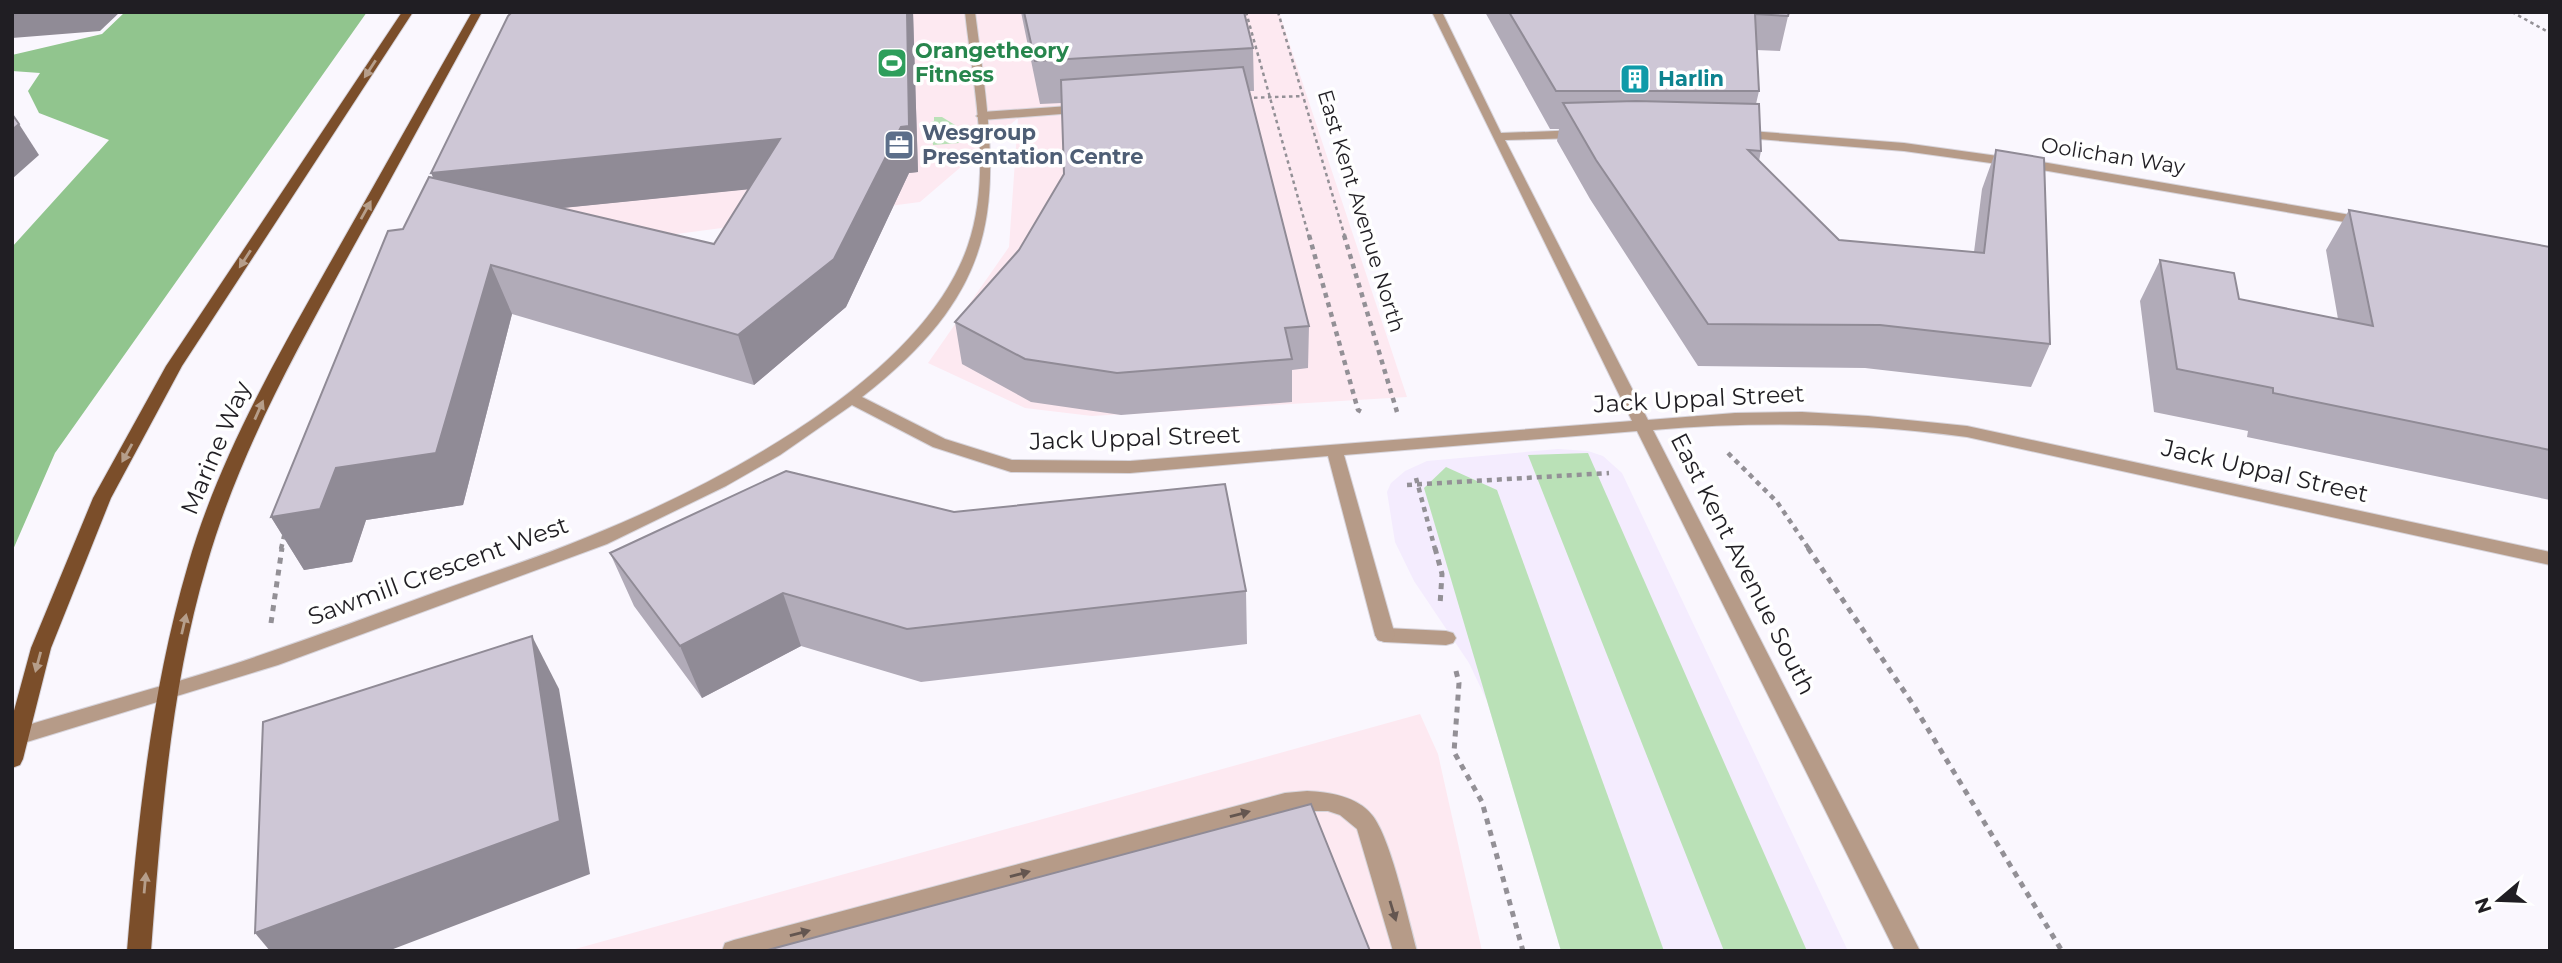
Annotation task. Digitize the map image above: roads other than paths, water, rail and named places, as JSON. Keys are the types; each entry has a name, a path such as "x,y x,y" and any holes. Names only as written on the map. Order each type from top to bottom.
{"main road":[{"path":"12,759 41,648 102,498 174,366 408,12"},
{"name":"Marine Way","path":"139,951 150,817 168,691 197,565 229,476 275,375 477,12"}],"street":[{"name":"Sawmill Crescent West","path":"17,737 305,648 620,531 739,471 852,399 912,344 951,297 975,248 984,204 982,116 970,12"},
{"name":"East Kent Avenue South","path":"1437,12 1908,951"},
{"path":"982,116 1098,108"},
{"path":"1497,136 1589,133"},
{"name":"Oolichan Way","path":"1717,134 1917,149 2205,192 2377,223"},
{"name":"Jack Uppal Street","path":"852,399 939,443 1011,466 1130,467 1735,418 1794,416 1859,419 1940,427 2000,437 2550,559"},
{"path":"1335,452 1385,635 1446,638"},
{"path":"734,951 1285,802 1318,799 1343,806 1367,823 1405,951"}],"place":[{"name":"Orangetheory Fitness","path":"892,63"},
{"name":"Harlin","path":"1635,79"},
{"name":"Wesgroup Presentation Centre","path":"899,145"}]}
